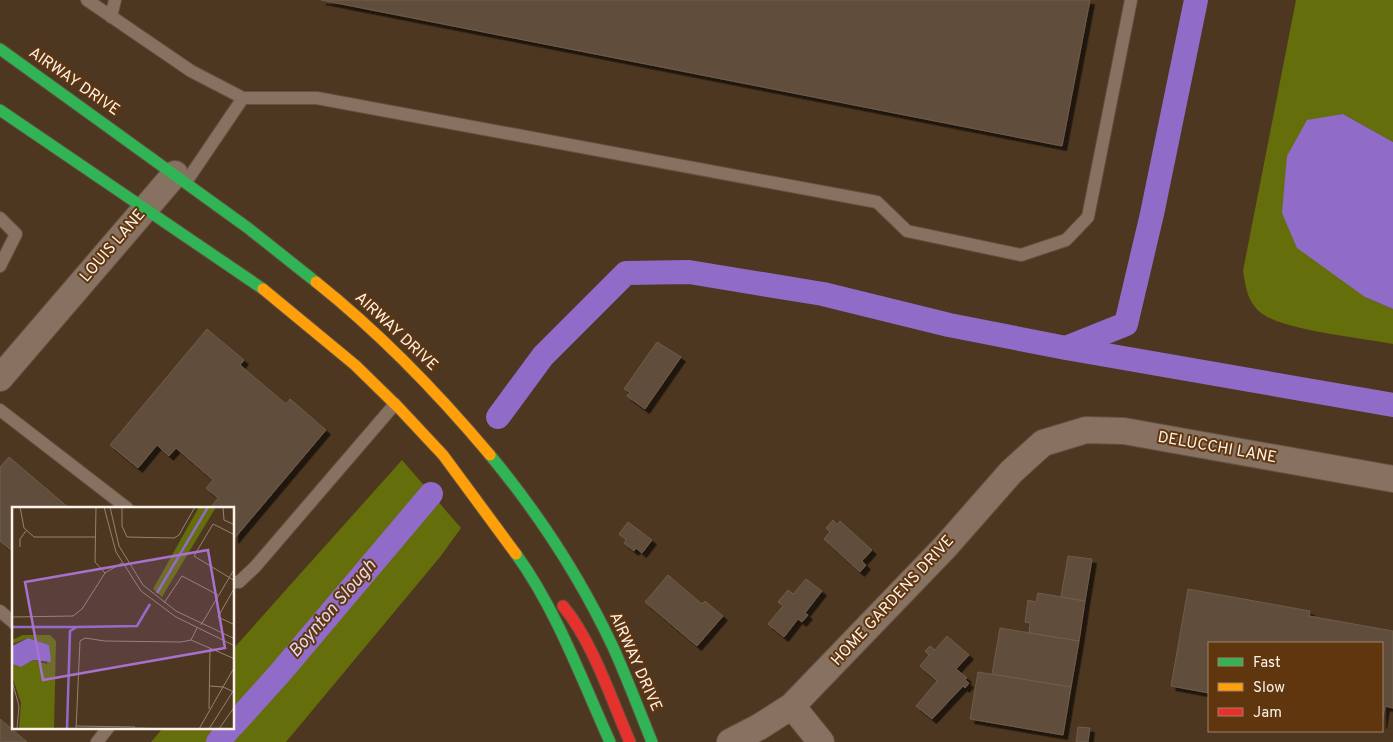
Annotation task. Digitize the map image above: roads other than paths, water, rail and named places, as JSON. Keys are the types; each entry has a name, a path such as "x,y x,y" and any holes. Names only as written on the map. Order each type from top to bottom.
{"main road":[{"name":"AIRWAY DRIVE","path":"0,49 180,178 326,290 385,341 419,374 504,472 552,538 612,646 640,709 652,742"},
{"path":"0,110 271,294 354,365 395,404 443,455 525,568 558,627 610,742"},
{"path":"525,568 574,618 606,683 630,742"}],"street":[{"name":"LOUIS LANE","path":"0,378 146,209 180,178"},
{"name":"DELUCCHI LANE","path":"1043,443 1086,430 1124,431 1393,479"},
{"name":"HOME GARDENS DRIVE","path":"730,742 759,727 792,706 946,546 1011,472 1043,443"},
{"path":"792,706 821,742"}],"lane":[{"path":"87,0 191,71 243,98 317,98 878,202 907,230 1021,255 1066,240 1088,217 1131,0"},
{"path":"111,16 115,0"},
{"path":"180,178 243,98"},
{"path":"0,218 16,234 0,266"},
{"path":"235,582 239,582 255,567 395,404"},
{"path":"0,410 126,507"},
{"path":"0,611 12,621"},
{"path":"97,742 106,730"}],"waterway":[{"path":"498,417 543,356 626,273 689,272 823,294 949,325 1066,348 1126,324 1152,214 1196,0"},
{"path":"1066,348 1393,405"},
{"name":"Boynton Slough","path":"235,723 280,673 431,494"},
{"name":"Boynton Slough","path":"218,742 228,730"}]}
